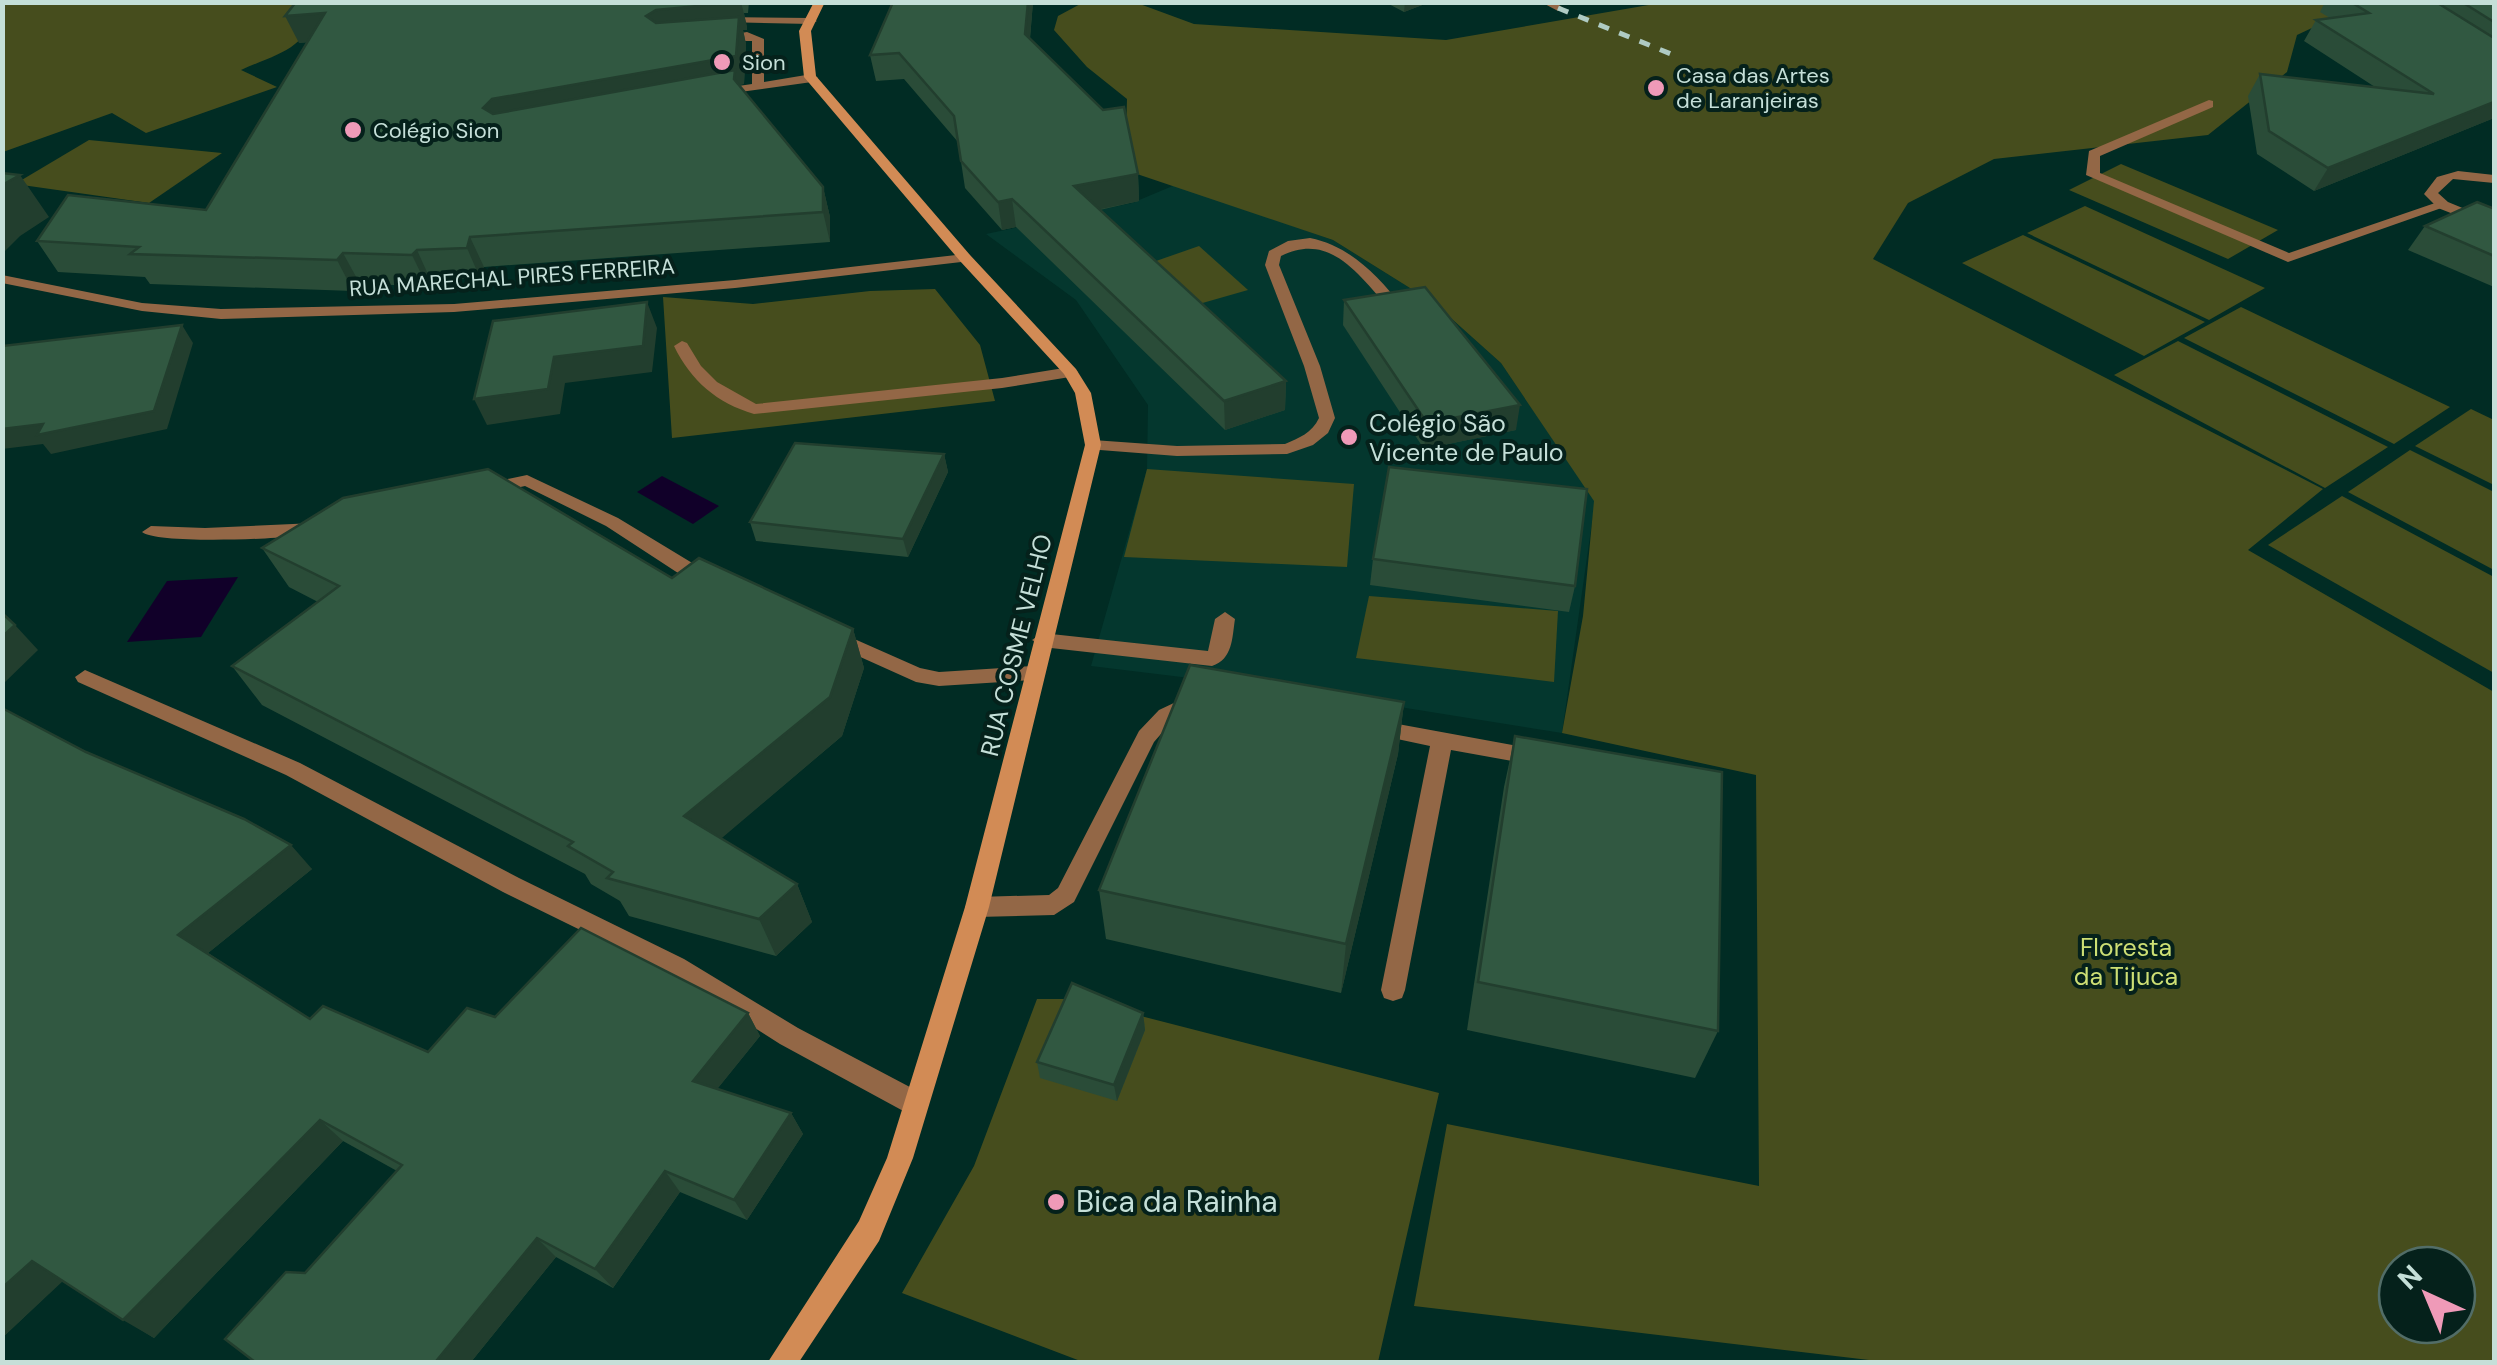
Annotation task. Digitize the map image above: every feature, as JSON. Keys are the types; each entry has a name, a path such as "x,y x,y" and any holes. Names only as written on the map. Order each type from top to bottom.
{"main road":[{"path":"812,18 805,51 812,78"},
{"name":"RUA COSME VELHO","path":"782,1362 869,1231 900,1158 977,907 1093,446 1084,393 1070,372 965,258 812,78"}],"street":[{"path":"703,18 812,18"},
{"path":"698,40 770,36 812,18"},
{"path":"758,86 770,36"},
{"path":"698,96 812,78"},
{"path":"2208,104 2094,154 2093,176 2288,258 2443,205"},
{"path":"2494,179 2448,175 2434,184 2430,194 2443,205 2494,226"},
{"path":"1093,446 1177,451 1287,450 1322,429 1327,418 1312,366 1272,265 1274,254 1288,244 1315,242 1337,250 1395,306"},
{"name":"RUA MARECHAL PIRES FERREIRA","path":"2,279 142,308 222,314 454,308 735,284 965,258"},
{"path":"682,346 690,366 725,399 754,409 1002,383 1070,372"},
{"path":"478,491 527,480 612,522 685,568 726,584"},
{"path":"151,532 205,534 337,528"},
{"path":"1042,640 1212,660 1220,651 1225,619"},
{"path":"820,630 916,675 940,679 1033,674"},
{"path":"85,677 293,769 676,966 789,1036 916,1104"},
{"path":"977,907 1054,905 1066,895 1146,736 1183,703 1202,698 1220,701"},
{"path":"1350,723 1551,760"},
{"path":"1393,990 1442,740"}],"shaded area":[{"name":"Colégio São Vicente de Paulo","path":"1175,185 1333,240 1434,303 1501,363 1595,501 1562,733 1306,692 1091,666 1147,469 1148,405 1076,300 986,234 1132,203"},
{"path":"662,476 719,506 693,524 637,492"},
{"path":"238,577 201,637 127,642 167,581"}],"green space":[{"name":"Floresta da Tijuca","path":"1084,2 1137,3 1194,24 1446,40 1666,2 2365,3 2297,35 2287,72 2208,135 1994,159 1908,203 1873,259 2323,489 2248,550 2494,692 2494,1362 1886,1362 1414,1306 1447,1124 1759,1186 1756,775 1562,733 1583,616 1594,501 1501,363 1434,303 1333,240 1134,173 1126,134 1127,99 1087,67 1054,30 1058,16"},
{"path":"2,3 313,3 307,30 300,40 241,70 277,87 146,133 112,113 3,152"},
{"path":"89,140 222,153 149,203 15,184"},
{"path":"2121,164 2278,230 2228,259 2069,190"},
{"path":"2085,206 2265,288 2209,320 2027,233"},
{"path":"2023,235 2205,322 2144,356 1962,263"},
{"path":"1199,246 1248,290 1199,304 1156,261"},
{"path":"935,289 980,345 995,401 672,438 663,297 753,304 870,291"},
{"path":"2241,307 2450,407 2394,444 2184,338"},
{"path":"2178,341 2388,447 2325,488 2114,375"},
{"path":"2471,409 2494,420 2494,485 2415,446"},
{"path":"2410,450 2494,492 2494,570 2348,492"},
{"path":"1147,469 1354,484 1347,567 1124,557"},
{"path":"2342,496 2494,577 2494,673 2268,545"},
{"path":"1369,596 1558,611 1554,682 1356,658"},
{"path":"1037,999 1075,999 1439,1093 1378,1362 1083,1362 902,1293 974,1166"}],"building":[{"name":"Colégio Sion","path":"296,2 740,2 656,10 646,16 656,23 739,17 736,56 492,99 483,108 493,114 735,70 734,79 823,187 823,212 470,237 467,248 417,250 412,255 343,253 337,260 130,254 139,247 37,241 68,195 206,210 325,13 285,16"},
{"path":"893,2 1028,2 1025,34 1103,110 1124,107 1138,174 1074,186 1286,381 1224,401 1012,199 998,202 961,161 954,116 899,53 870,55"},
{"path":"2351,2 2436,2 2494,38 2494,102 2328,168 2269,131 2260,74 2434,94 2316,20 2369,13"},
{"path":"2462,2 2494,2 2494,22"},
{"path":"2,173 20,175 2,185"},
{"path":"2477,202 2494,207 2494,256 2425,226"},
{"path":"1425,287 1520,405 1427,423 1344,300"},
{"path":"647,302 643,346 554,357 548,389 474,399 493,321"},
{"path":"182,325 154,411 37,435 43,424 2,429 2,346"},
{"path":"795,443 944,454 903,539 750,522"},
{"path":"1389,467 1587,489 1575,586 1373,559"},
{"path":"488,469 672,578 699,558 853,629 830,697 684,816 797,884 759,919 607,878 613,872 568,846 573,842 232,666 339,586 262,548 343,498"},
{"path":"2,613 15,625 2,637"},
{"path":"1190,665 1404,702 1346,944 1099,890"},
{"path":"2,708 86,752 244,819 291,845 178,935 310,1019 323,1006 428,1052 467,1008 495,1017 581,928 748,1013 693,1081 791,1113 734,1200 665,1171 595,1269 537,1238 437,1360 441,1362 255,1362 225,1339 286,1272 305,1273 402,1165 320,1120 123,1320 32,1261 2,1288"},
{"path":"1515,736 1722,772 1718,1031 1478,982"},
{"path":"1072,983 1143,1013 1114,1085 1037,1062"}],"railway":[{"path":"1558,8 1676,56"}],"place":[{"name":"Sion","path":"722,62"},
{"name":"Casa das Artes de Laranjeiras","path":"1656,88"},
{"name":"Colégio Sion","path":"353,130"},
{"name":"Colégio São Vicente de Paulo","path":"1349,437"},
{"name":"Bica da Rainha","path":"1056,1202"}]}
